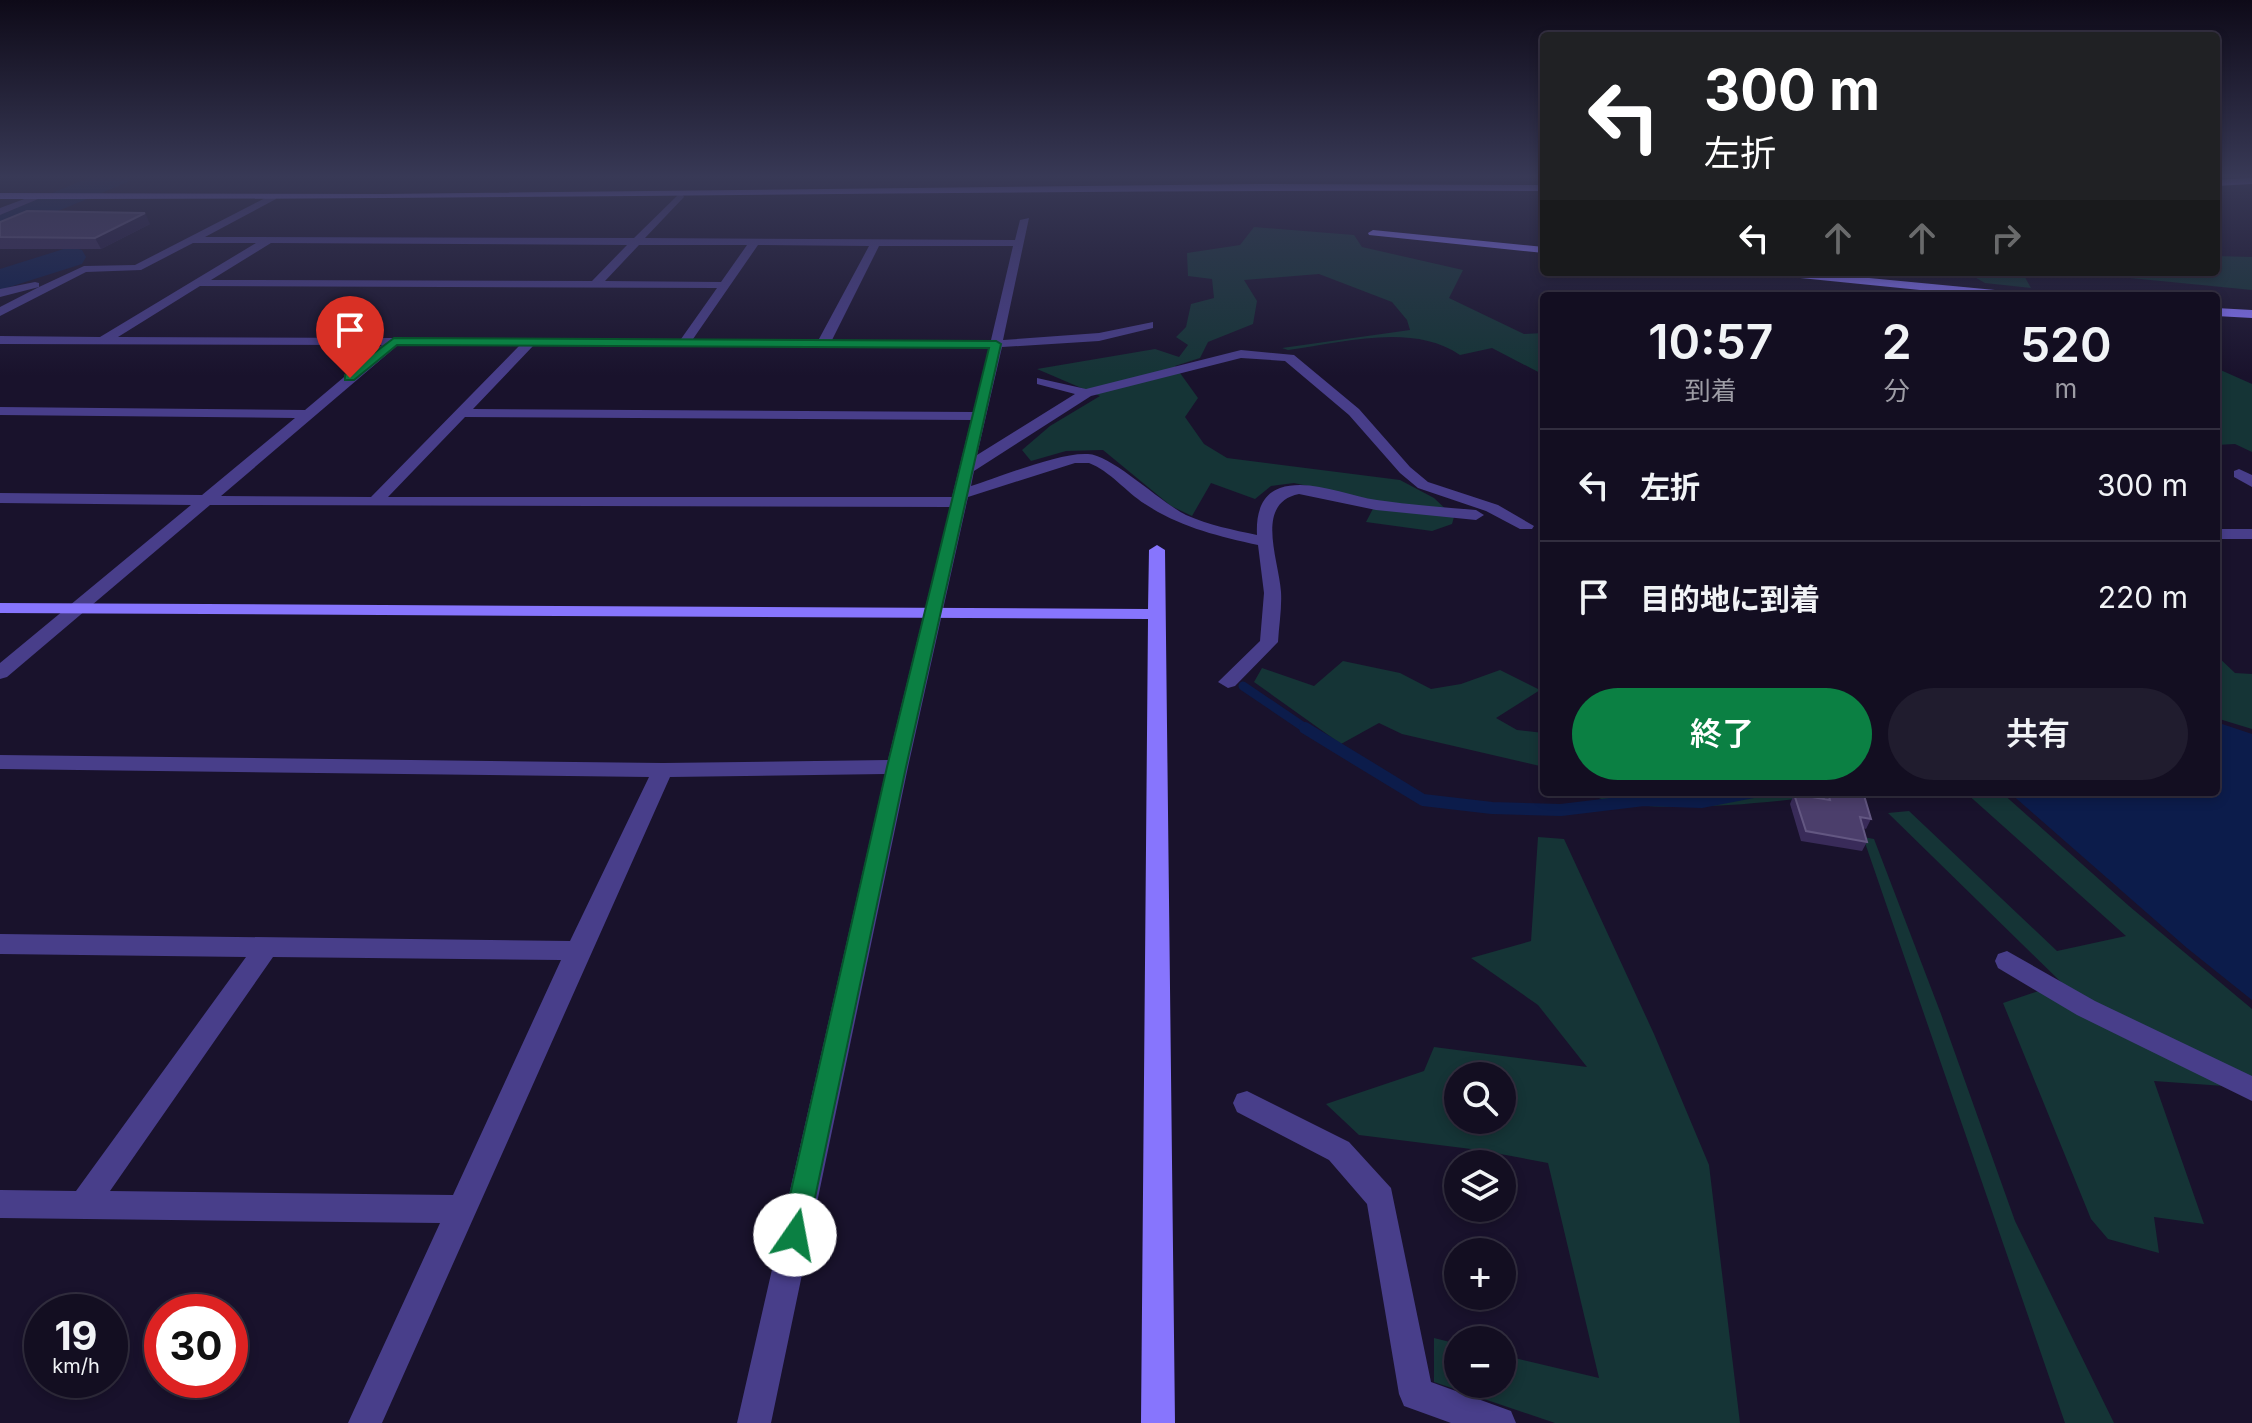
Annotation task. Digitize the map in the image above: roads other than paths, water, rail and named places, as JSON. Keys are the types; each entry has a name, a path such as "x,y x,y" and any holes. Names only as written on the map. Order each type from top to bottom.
{"main road":[{"path":"1468,242 1540,250"},
{"path":"1812,276 1975,292"},
{"path":"2220,312 2252,314"},
{"path":"1157,550 1158,1423"},
{"path":"0,608 1156,614"}],"street":[{"path":"0,312 84,269 137,268 187,242"},
{"path":"102,341 265,242"},
{"path":"596,284 637,242"},
{"path":"684,343 755,242"},
{"path":"823,344 876,242"},
{"path":"754,1423 897,767 1020,243 935,242"},
{"path":"0,293 67,277"},
{"path":"199,283 725,285"},
{"path":"0,340 996,344 1070,340 1149,325"},
{"path":"0,673 394,342"},
{"path":"375,502 530,342"},
{"path":"966,469 1086,393 1241,354 1265,354 1289,358 1354,412 1405,470 1423,485 1492,508 1540,533"},
{"path":"1042,381 1086,393"},
{"path":"0,411 305,414"},
{"path":"461,413 979,416"},
{"path":"0,498 375,502 960,498 1074,459 1090,458 1180,518 1211,530 1263,541"},
{"path":"1228,682 1269,642 1272,586 1263,541 1268,505 1286,490 1299,489 1389,507 1459,511 1526,526"},
{"path":"2220,534 2252,534"},
{"path":"0,762 663,770 897,767"},
{"path":"365,1423 463,1209 575,951 663,770"},
{"path":"0,944 575,951"},
{"path":"84,1204 267,946"},
{"path":"2007,961 2086,1008 2252,1089"},
{"path":"1247,1103 1339,1151 1381,1198 1416,1394 1499,1423"},
{"path":"0,1204 463,1209"}],"water":[{"path":"2220,723 2252,734 2252,1000 2187,948 2014,796 2220,796"}],"waterway":[{"path":"0,280 70,257"},
{"path":"1243,686 1305,728"},
{"path":"1305,728 1423,800 1492,808 1561,810 1644,800 1701,802 1732,796"}]}
